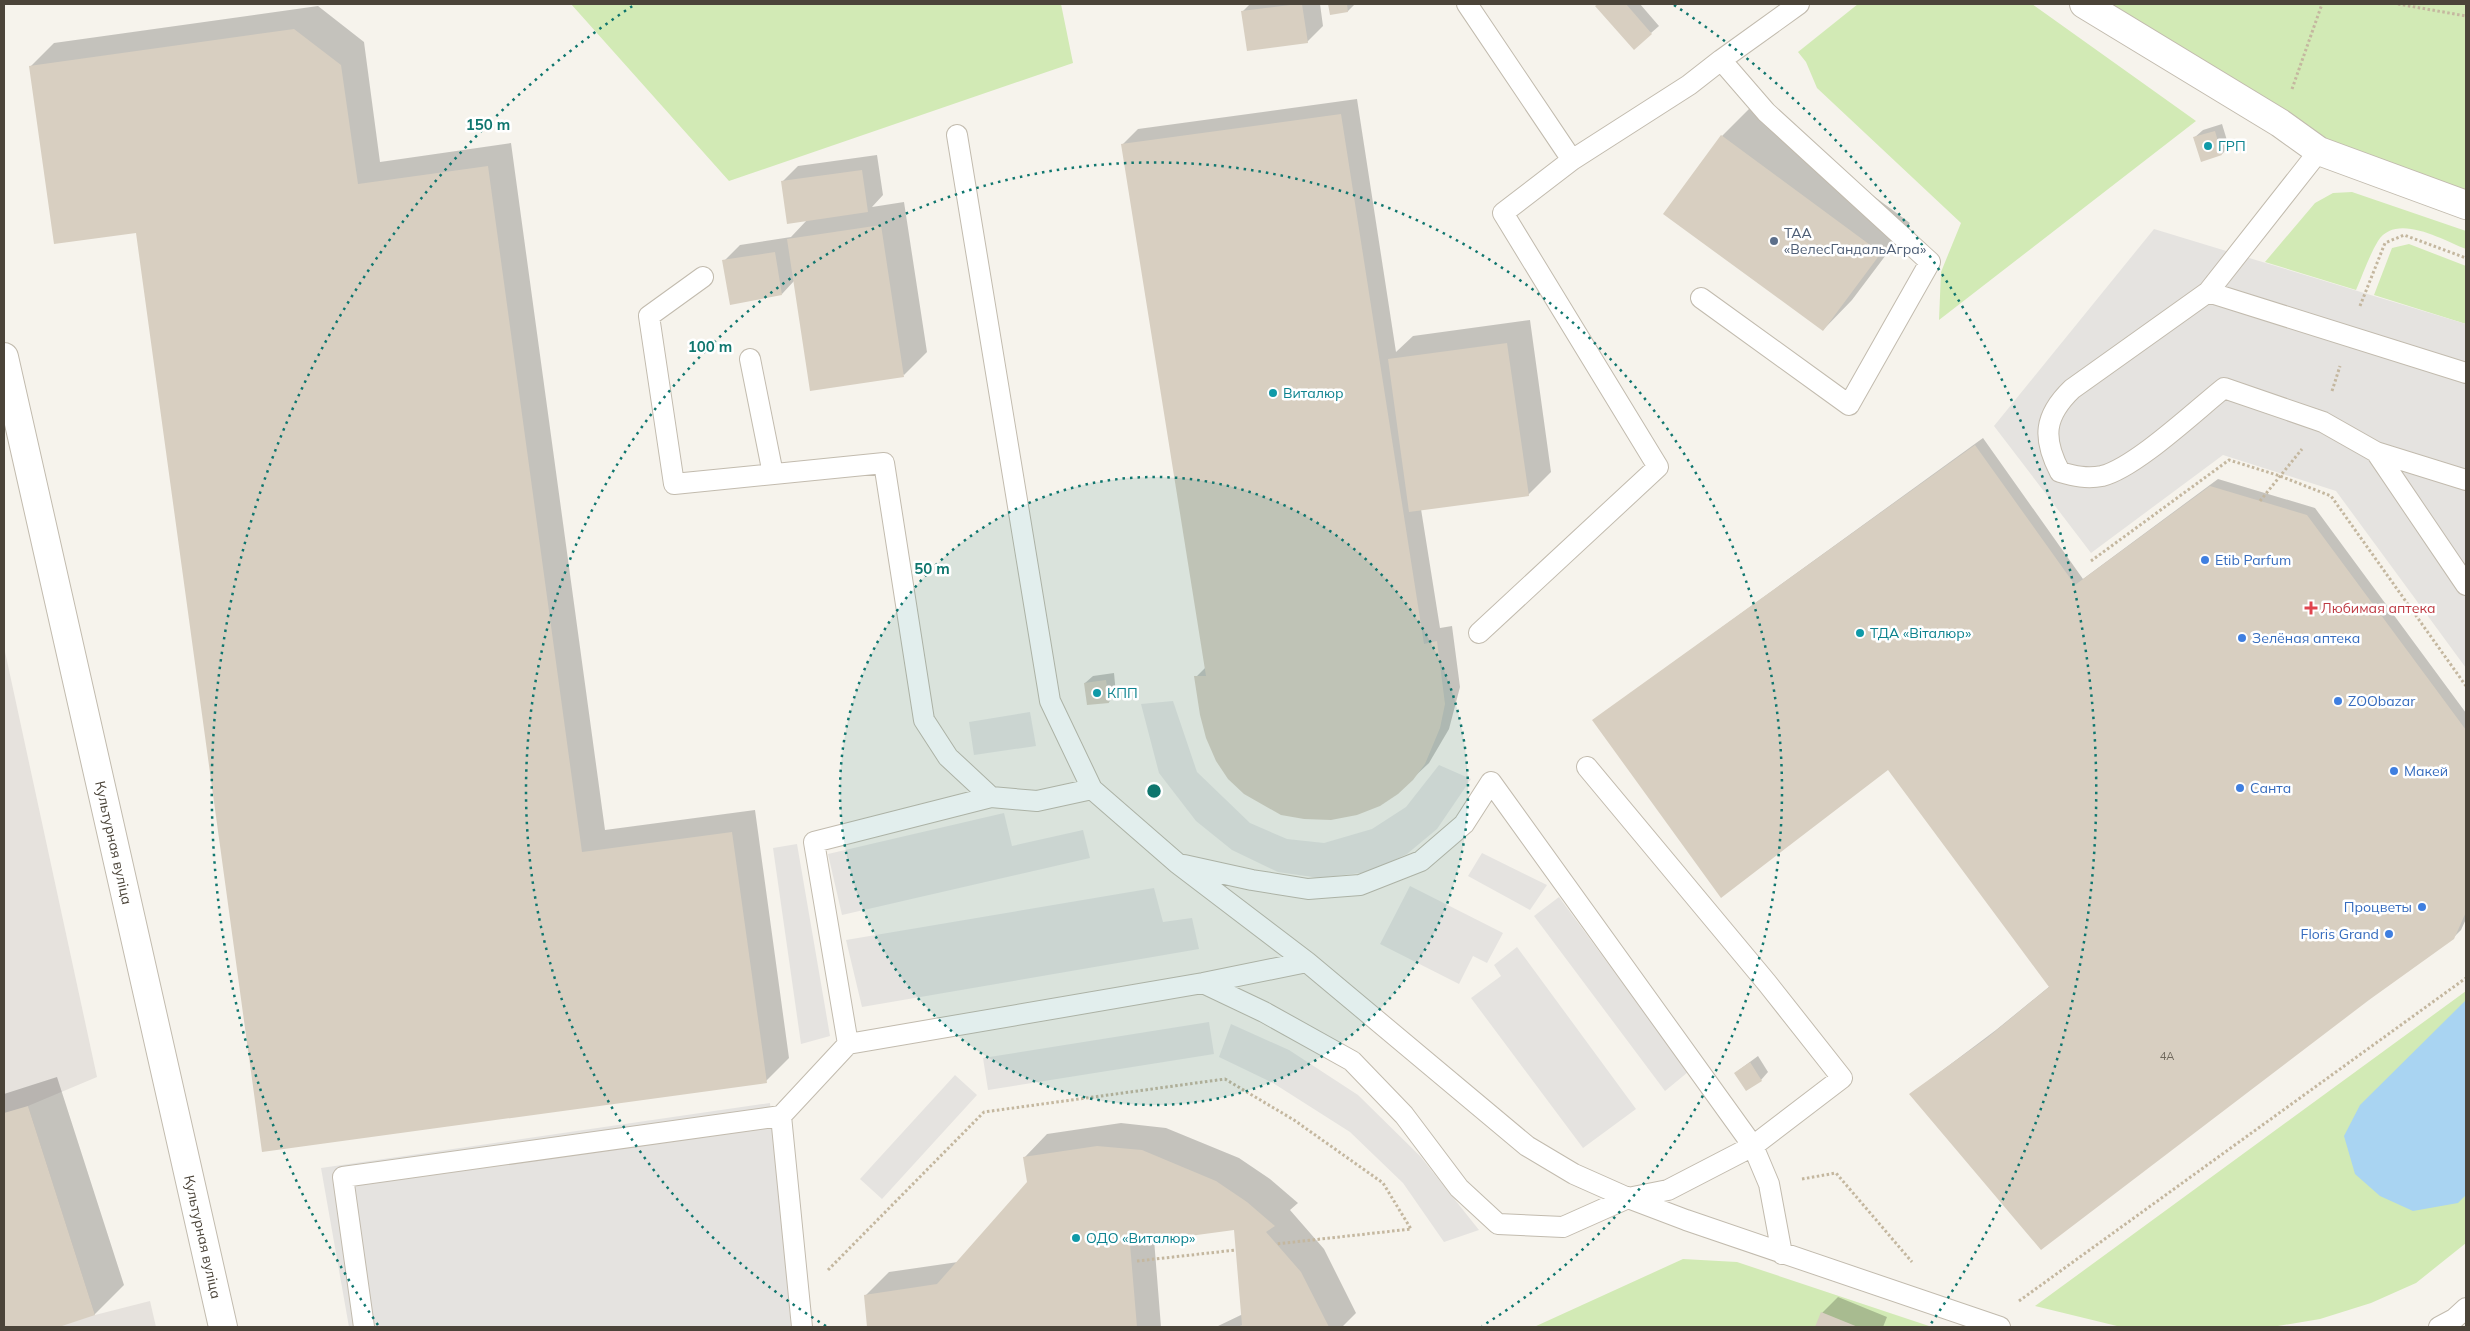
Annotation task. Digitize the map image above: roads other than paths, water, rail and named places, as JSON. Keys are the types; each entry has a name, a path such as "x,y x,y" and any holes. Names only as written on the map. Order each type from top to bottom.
{"street":[{"path":"2084,4 2280,123 2319,151 2466,205"},
{"name":"Культурная вуліца","path":"4,357 223,1327"}],"lane":[{"path":"1467,4 1572,160"},
{"path":"1479,633 1658,467 1503,213 1572,160 1690,85 1798,4"},
{"path":"1701,298 1849,405 1930,262 1766,112 1721,60"},
{"path":"957,134 1050,700 1092,790 1177,863 1307,962 1527,1146 1574,1174 1628,1198 1782,1254 2000,1327"},
{"path":"2319,151 2208,292 2072,390 2059,402 2051,416 2047,435 2050,454 2060,472 2078,477 2101,476 2124,467 2224,388 2322,422 2376,452 2466,480"},
{"path":"703,277 649,316 674,484 884,463 924,720 948,758 991,797"},
{"path":"2208,292 2466,373"},
{"path":"750,359 773,474"},
{"path":"2376,452 2466,585"},
{"path":"1204,983 1264,1012 1352,1061 1404,1115 1459,1188 1498,1224 1563,1227 1628,1198 1668,1190 1753,1146 1842,1078 1767,983 1587,767"},
{"path":"1177,863 1252,880 1308,888 1360,885 1421,861 1464,824 1492,782 1753,1146 1769,1184 1782,1254"},
{"path":"848,1044 814,842 991,797 1037,801 1092,790"},
{"path":"364,1327 343,1177 781,1116 848,1044 1204,983 1307,962"},
{"path":"781,1116 802,1327"},
{"path":"2439,1327 2454,1319 2466,1308"}],"water":[{"path":"2466,1000 2466,1195 2458,1203 2413,1211 2380,1196 2355,1174 2344,1136 2360,1105"}],"place":[{"name":"ГРП","path":"2208,146"},
{"name":"ТАА «ВелесГандальАгра»","path":"1774,241"},
{"name":"Виталюр","path":"1273,393"},
{"name":"Etib Parfum","path":"2205,560"},
{"name":"Любимая аптека","path":"2311,608"},
{"name":"ТДА «Віталюр»","path":"1860,633"},
{"name":"Зелёная аптека","path":"2242,638"},
{"name":"КПП","path":"1097,693"},
{"name":"ZOObazar","path":"2338,701"},
{"name":"Макей","path":"2394,771"},
{"name":"Санта","path":"2240,788"},
{"name":"Процветы","path":"2422,907"},
{"name":"Floris Grand","path":"2389,934"},
{"name":"ОДО «Виталюр»","path":"1076,1238"}]}
